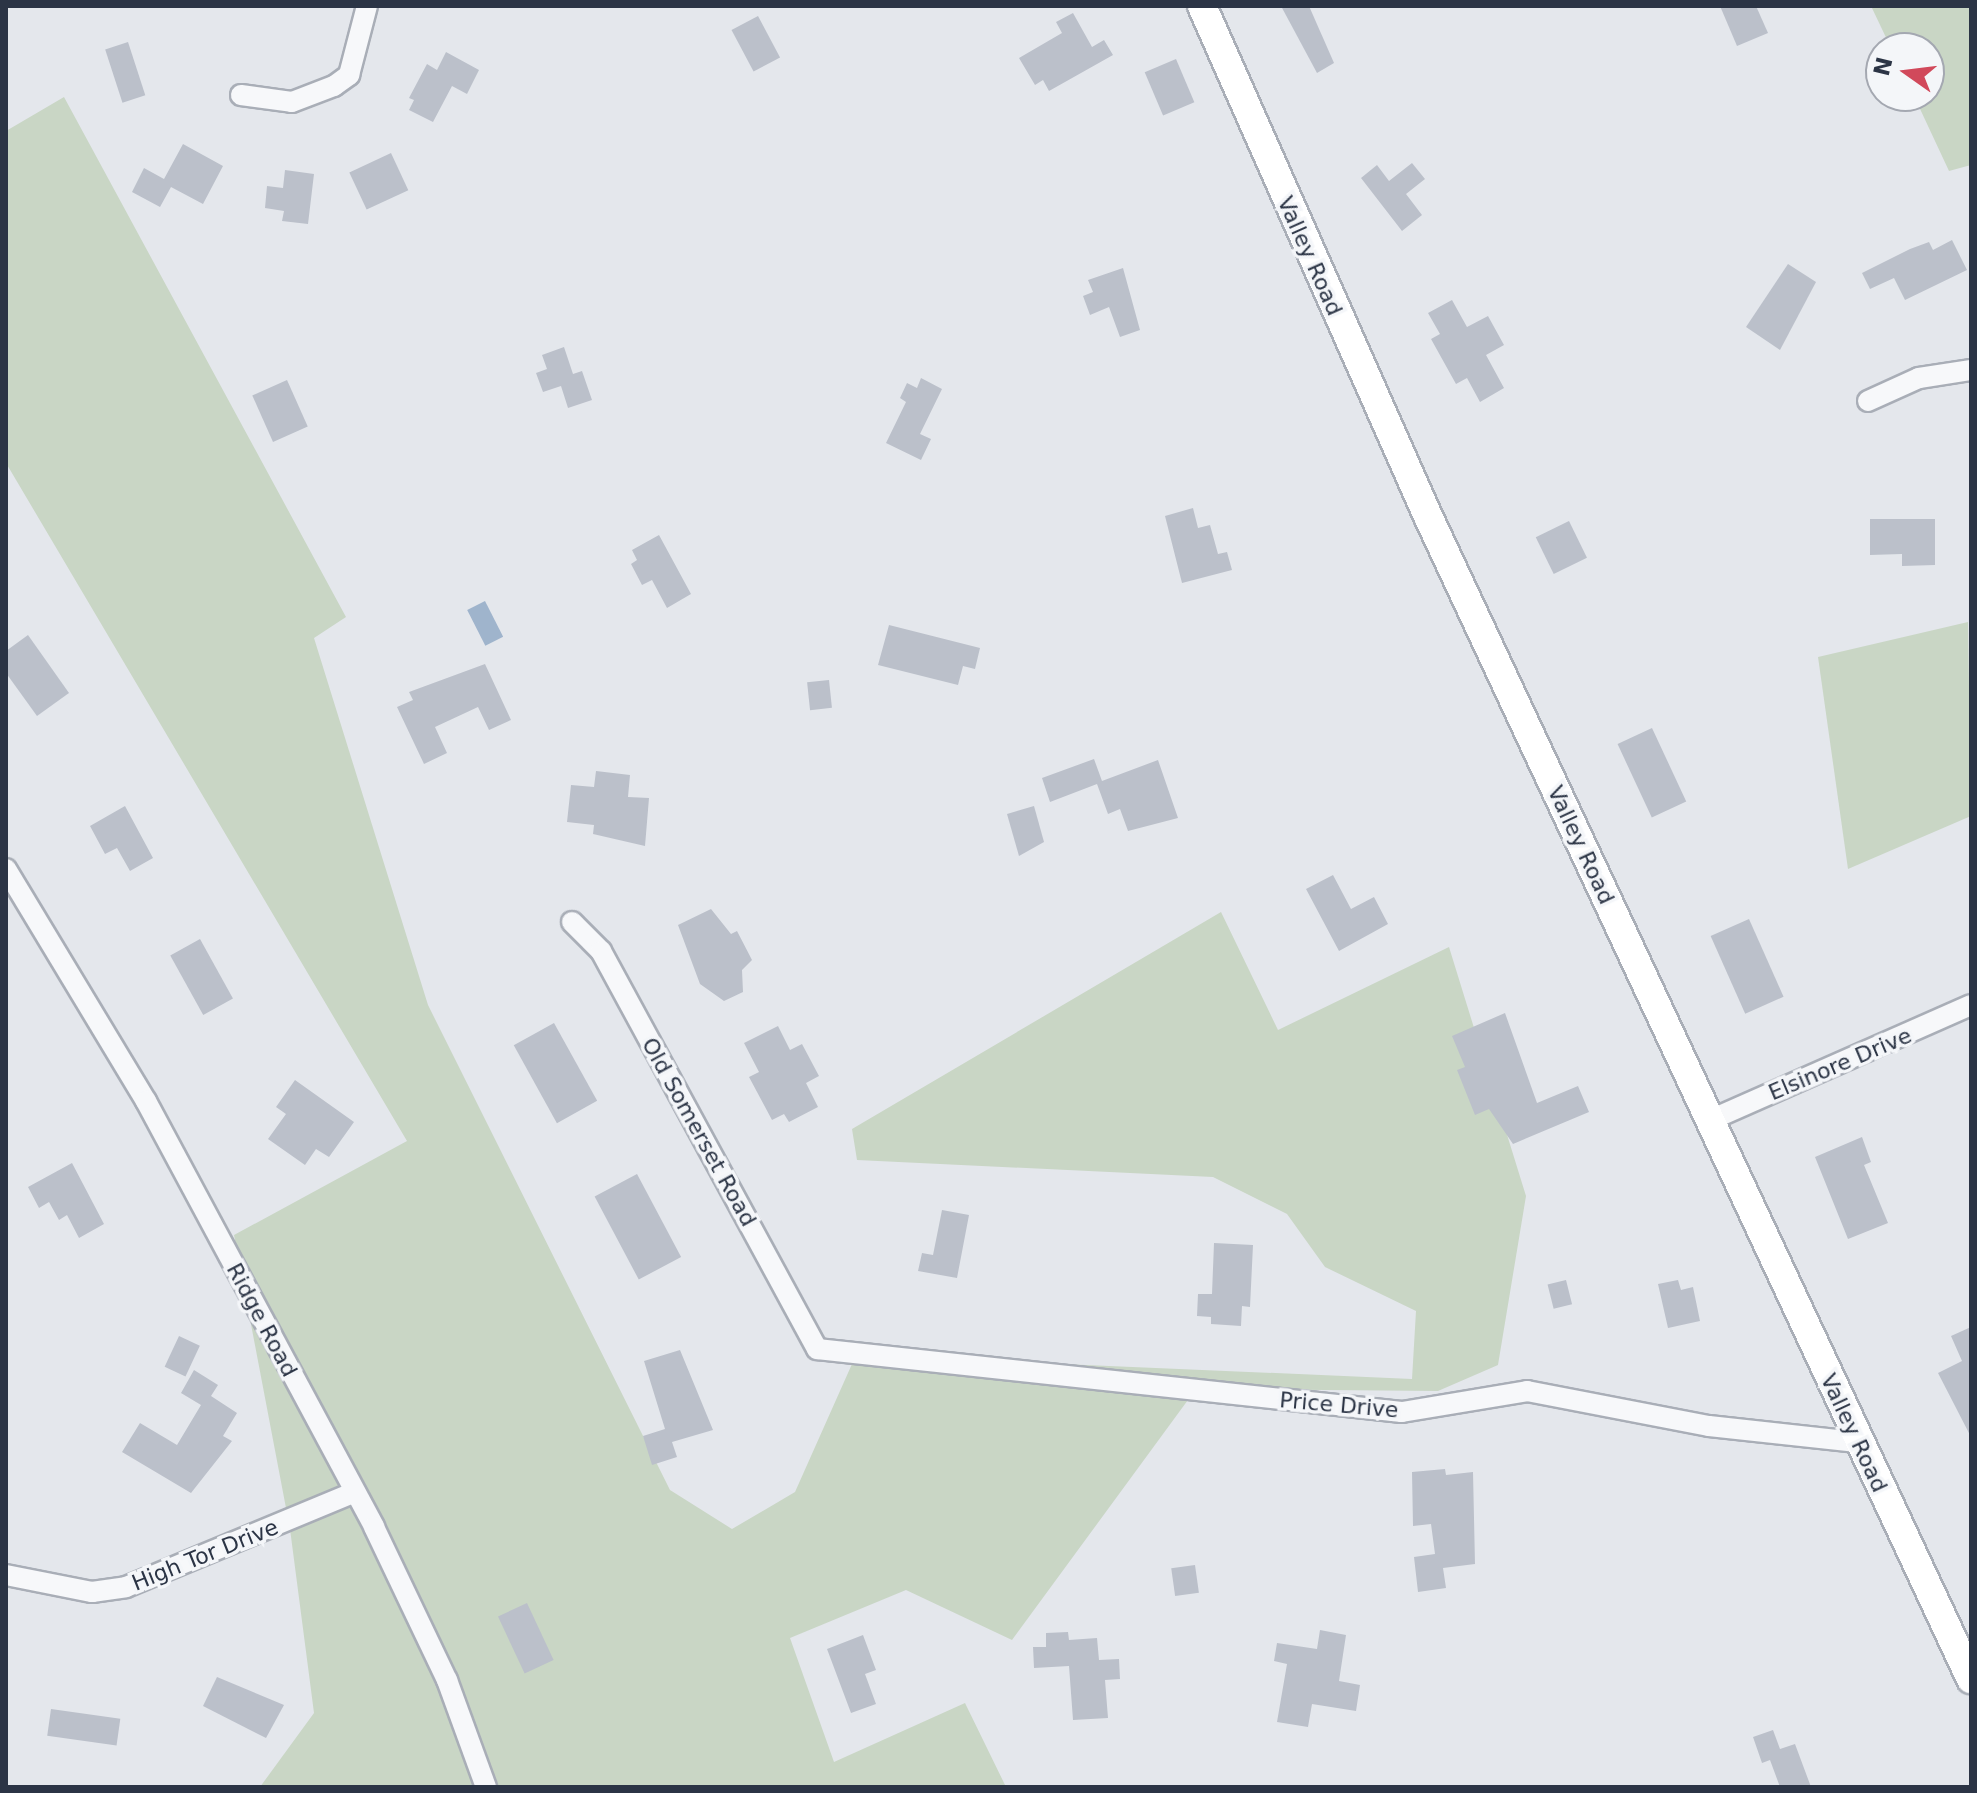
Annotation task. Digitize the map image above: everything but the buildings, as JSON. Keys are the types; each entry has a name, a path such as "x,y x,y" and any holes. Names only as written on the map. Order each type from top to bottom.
{"main road":[{"name":"Valley Road","path":"1202,6 1354,354 1857,1442 1971,1679"}],"street":[{"path":"241,95 292,102 334,86 349,75 367,6"},
{"path":"1868,401 1919,378 1971,370"},
{"name":"Ridge Road","path":"6,869 146,1101 353,1493 447,1680 486,1787"},
{"name":"Old Somerset Road","path":"572,922 601,951 817,1349"},
{"name":"Elsinore Drive","path":"1708,1121 1971,1005"},
{"name":"Price Drive","path":"817,1349 1402,1412 1527,1391 1709,1426 1857,1442"},
{"name":"High Tor Drive","path":"6,1575 92,1592 126,1587 353,1493"}],"green space":[{"path":"1871,6 1971,6 1971,165 1949,171 1921,112 1945,112 1945,32 1883,32"},
{"path":"64,97 346,617 314,638 428,1005 670,1490 732,1529 795,1492 856,1355 1412,1379 1416,1311 1325,1267 1287,1214 1213,1177 857,1160 852,1129 1221,912 1278,1030 1449,947 1526,1196 1498,1365 1438,1391 1196,1389 1012,1640 906,1590 790,1638 834,1762 965,1703 1006,1787 260,1787 314,1713 290,1529 234,1235 407,1141 6,463 6,131"},
{"path":"1968,622 1971,816 1848,869 1818,657"}],"water":[{"path":"485,601 503,637 485,646 467,610"}]}
